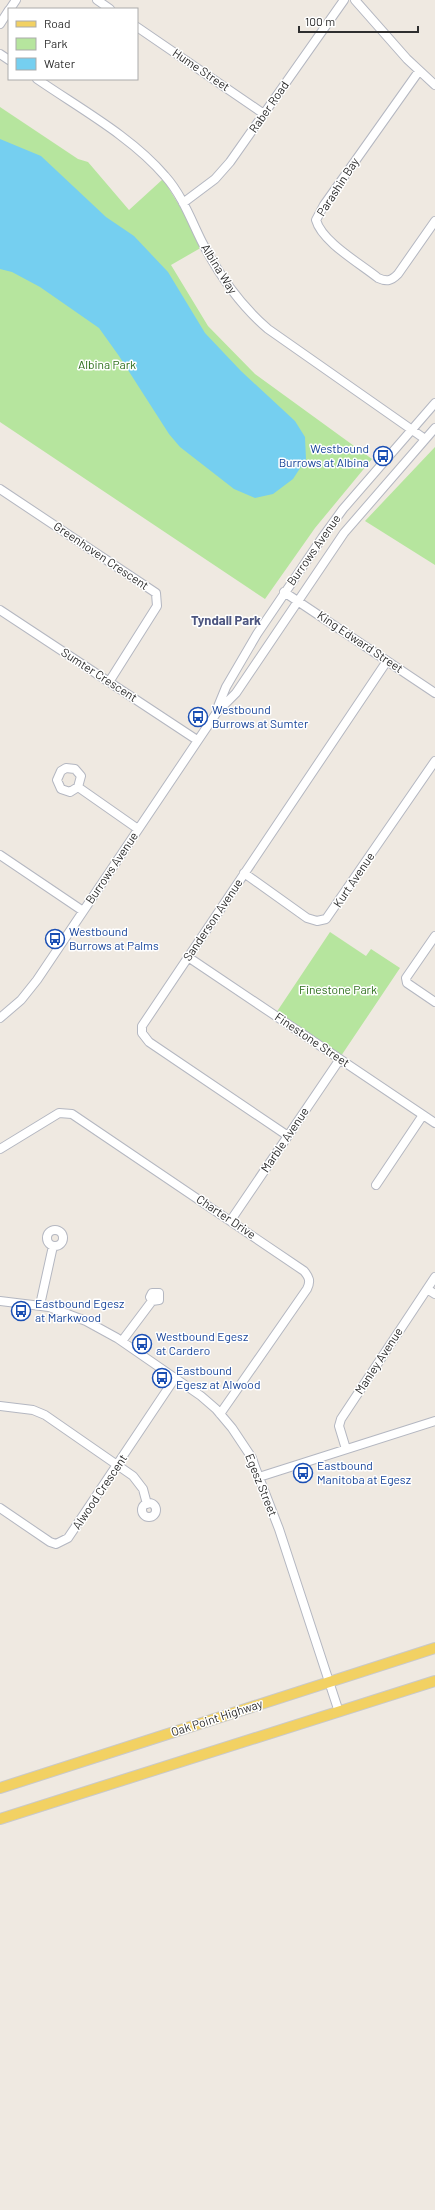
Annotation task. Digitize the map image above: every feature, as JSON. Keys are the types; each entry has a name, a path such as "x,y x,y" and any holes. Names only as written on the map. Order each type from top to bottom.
{"main road":[{"name":"Oak Point Highway","path":"0,1788 435,1648"},
{"path":"0,1819 435,1681"}],"street":[{"path":"97,0 109,8"},
{"name":"Raber Road","path":"182,203 216,179 230,162 344,0"},
{"path":"356,0 419,70 435,85"},
{"path":"0,24 8,12"},
{"name":"Hume Street","path":"138,28 264,114"},
{"name":"Parashin Bay","path":"419,70 324,205 316,220 318,227 338,247 378,278 386,281 392,280 398,274 435,221"},
{"name":"Albina Way","path":"38,80 129,143 166,176 218,270 254,317 268,329 425,439"},
{"name":"Burrows Avenue","path":"216,712 226,687 284,592 343,509 435,403"},
{"name":"Burrows Avenue","path":"0,1018 30,990 216,712 236,693 299,602 344,533 435,428"},
{"name":"Greenhoven Crescent","path":"0,488 156,593 157,606 109,682"},
{"name":"King Edward Street","path":"284,592 435,693"},
{"name":"Sumter Crescent","path":"0,610 197,740"},
{"name":"Sanderson Avenue","path":"288,1136 145,1038 142,1033 145,1020 387,661"},
{"name":"Kurt Avenue","path":"244,873 307,918 316,922 326,919 435,761"},
{"path":"78,787 138,829"},
{"path":"0,855 84,911"},
{"path":"435,936 406,978 407,982 435,1002"},
{"name":"Finestone Street","path":"188,957 435,1123"},
{"name":"Marble Avenue","path":"231,1220 340,1059"},
{"name":"Charter Drive","path":"0,1149 59,1114 72,1114 231,1220 304,1271 310,1283 220,1414"},
{"path":"376,1185 423,1115"},
{"path":"40,1305 53,1246"},
{"name":"Manley Avenue","path":"346,1449 339,1426 341,1419 435,1277"},
{"path":"427,1288 435,1294"},
{"name":"Egesz Street","path":"0,1301 40,1305 66,1312 86,1321 122,1341 201,1396 220,1414 252,1458 279,1529 339,1712"},
{"path":"122,1341 152,1301"},
{"name":"Alwood Crescent","path":"0,1508 56,1544 68,1538 175,1378"},
{"path":"0,1406 33,1410 45,1415 118,1464 139,1482 148,1504"},
{"path":"259,1477 435,1421"}],"green space":[{"name":"Albina Park","path":"0,107 78,159 88,162 129,210 163,179 204,246 171,265 208,326 255,374 372,459 315,528 265,599 0,422"},
{"path":"435,447 435,565 365,521"},
{"name":"Finestone Park","path":"330,932 366,956 371,949 400,968 341,1056 276,1013"}],"water":[{"path":"0,139 41,156 106,217 134,236 168,272 205,333 241,371 295,421 305,437 306,459 293,479 273,494 255,498 234,489 180,447 169,434 119,356 99,328 40,287 12,272 0,269"}],"place":[{"name":"Westbound Burrows at Albina","path":"383,456"},
{"name":"Westbound Burrows at Sumter","path":"198,717"},
{"name":"Westbound Burrows at Palms","path":"55,939"},
{"name":"Eastbound Egesz at Markwood","path":"21,1311"},
{"name":"Westbound Egesz at Cardero","path":"142,1344"},
{"name":"Eastbound Egesz at Alwood","path":"162,1378"},
{"name":"Eastbound Manitoba at Egesz","path":"303,1473"}],"district":[{"name":"Tyndall Park","path":"226,620"}]}
